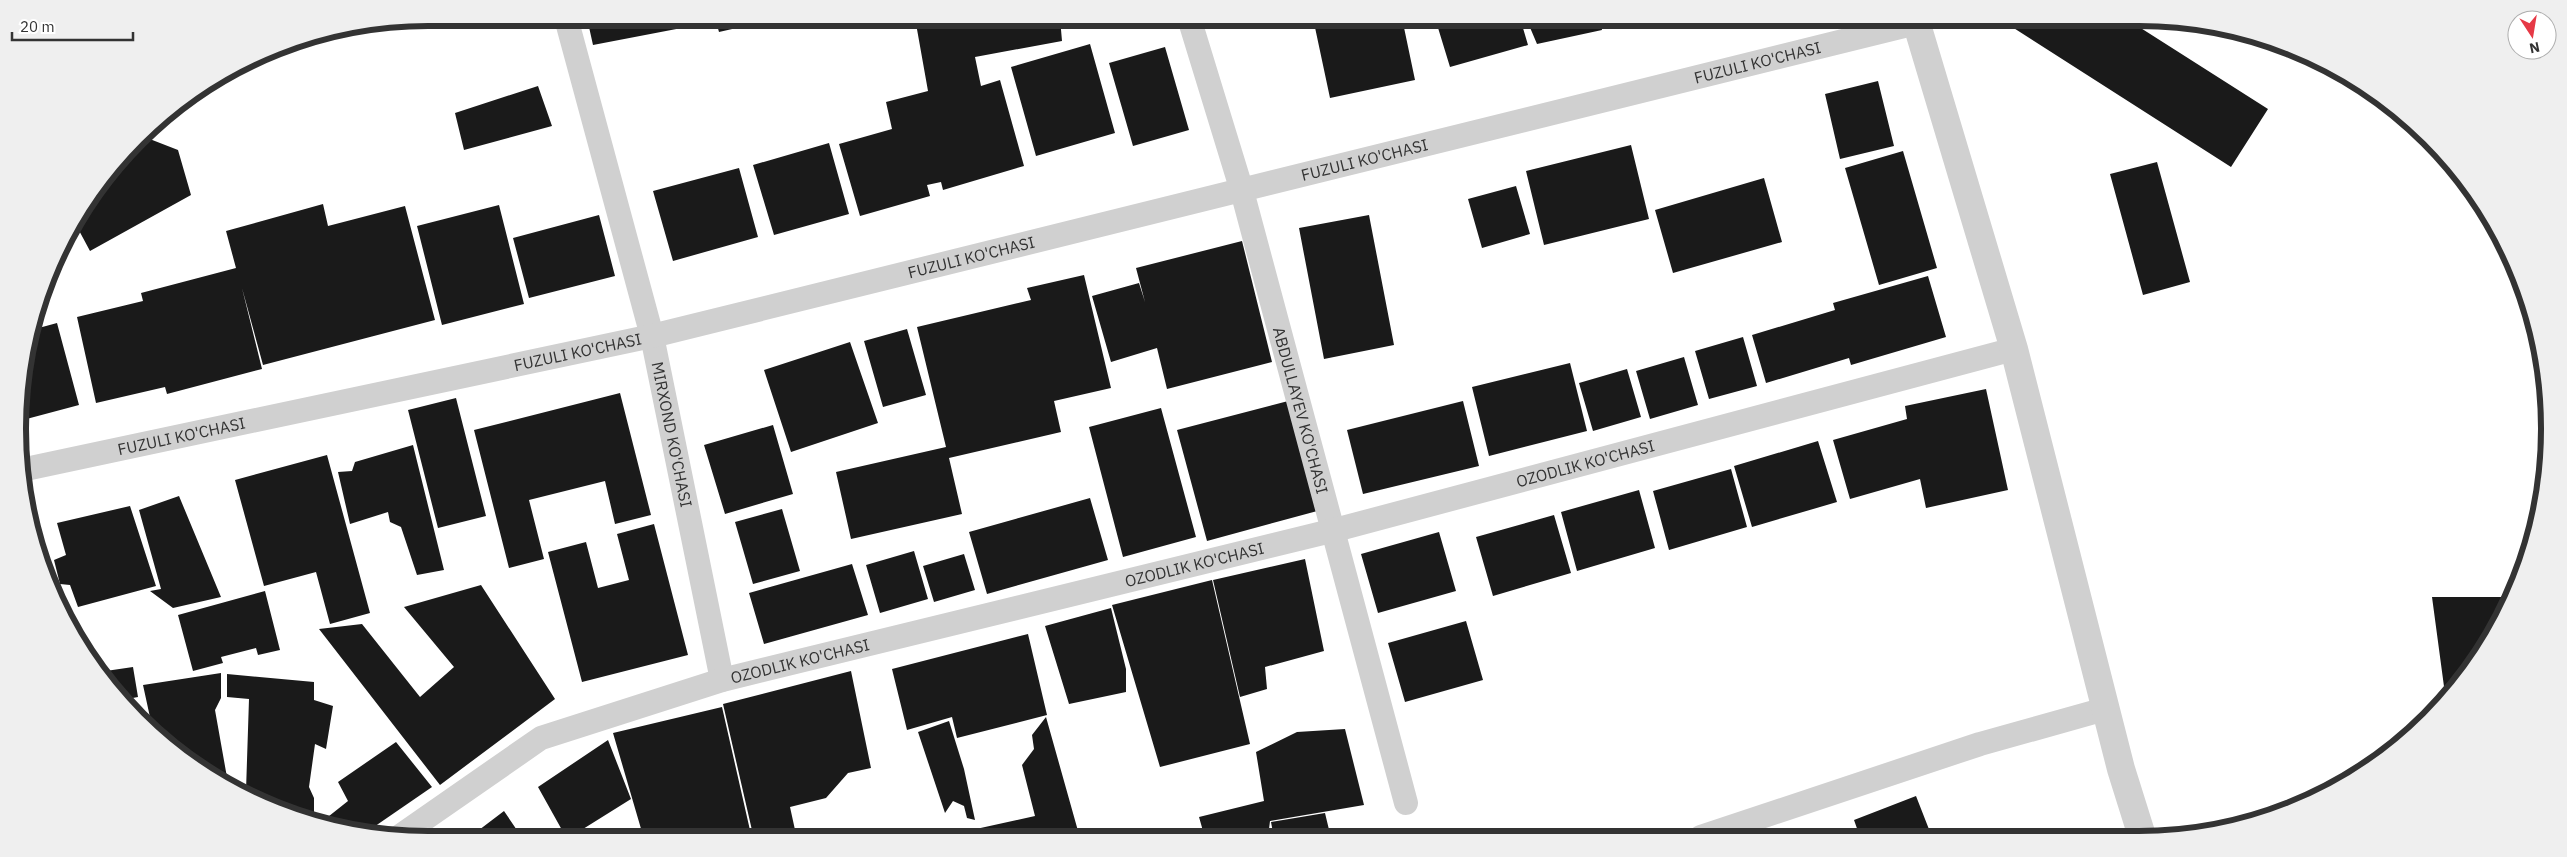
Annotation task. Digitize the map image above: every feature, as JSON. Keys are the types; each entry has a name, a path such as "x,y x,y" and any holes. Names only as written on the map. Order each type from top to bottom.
{"street":[{"path":"1918,26 2014,349 2120,769 2140,831"}],"lane":[{"name":"MIRXOND KO'CHASI","path":"568,26 652,336 722,680"},
{"name":"ABDULLAYEV KO'CHASI","path":"1191,26 1242,191 1335,530 1406,803"},
{"name":"FUZULI KO'CHASI","path":"29,468 652,336 1242,191 1892,26"},
{"name":"OZODLIK KO'CHASI","path":"408,830 541,738 722,680 1335,530 2014,349"},
{"path":"1719,831 1980,744 2105,709"}],"building":[{"path":"589,26 692,26 593,45"},
{"path":"717,26 746,26 719,32"},
{"path":"916,26 1061,26 1062,41 975,57 981,86 1000,80 1024,166 943,190 941,182 927,185 930,196 860,216 839,144 892,129 886,102 928,91"},
{"path":"1315,26 1404,26 1415,80 1330,98"},
{"path":"1437,26 1522,26 1528,45 1450,67"},
{"path":"1529,26 1601,26 1602,30 1537,44"},
{"path":"2011,26 2138,26 2268,109 2231,167"},
{"path":"1090,44 1115,133 1036,156 1011,67"},
{"path":"1165,47 1189,130 1133,146 1109,63"},
{"path":"1878,81 1894,146 1840,159 1825,94"},
{"path":"538,86 552,126 464,150 455,113"},
{"path":"149,139 178,150 191,195 90,251 79,230 94,205 126,163"},
{"path":"829,143 849,214 774,235 753,165"},
{"path":"1631,145 1649,219 1544,245 1526,171"},
{"path":"1903,151 1937,268 1879,285 1845,168"},
{"path":"2157,162 2190,282 2143,295 2110,174"},
{"path":"739,168 758,237 673,261 653,191"},
{"path":"1764,178 1782,242 1673,273 1655,210"},
{"path":"1516,186 1530,234 1482,248 1468,199"},
{"path":"323,204 328,226 405,206 435,320 263,365 242,288 262,369 167,394 165,387 96,403 77,317 143,301 141,293 236,268 226,231"},
{"path":"499,205 524,304 442,325 417,226"},
{"path":"599,215 615,276 529,298 513,238"},
{"path":"1369,215 1394,345 1324,359 1299,228"},
{"path":"1242,241 1272,362 1167,389 1157,348 1111,362 1092,296 1139,283 1145,302 1136,268"},
{"path":"1084,275 1111,388 1054,401 1061,432 949,458 962,514 851,539 836,472 946,447 917,327 1031,300 1027,288"},
{"path":"1928,276 1946,337 1851,365 1849,358 1766,383 1752,335 1835,310 1833,303"},
{"path":"57,323 79,405 26,419 30,376 39,328"},
{"path":"907,329 926,395 883,407 864,341"},
{"path":"1743,337 1757,386 1709,399 1695,351"},
{"path":"850,342 878,423 791,452 764,370"},
{"path":"1684,357 1698,405 1650,419 1636,371"},
{"path":"1570,363 1587,431 1489,456 1472,387"},
{"path":"1627,369 1641,417 1593,431 1579,383"},
{"path":"1986,389 2008,490 1926,508 1920,479 1850,499 1833,440 1907,419 1905,406"},
{"path":"620,393 651,515 615,524 605,481 529,500 544,559 509,568 474,430"},
{"path":"456,398 486,516 438,528 408,410"},
{"path":"1292,400 1321,510 1207,541 1177,430"},
{"path":"1463,401 1479,466 1363,494 1347,430"},
{"path":"1161,408 1196,537 1123,557 1089,427"},
{"path":"773,425 793,494 725,514 704,445"},
{"path":"1818,441 1837,502 1752,527 1734,466"},
{"path":"413,445 444,570 417,575 401,527 390,522 388,512 350,524 338,472 352,471 355,462"},
{"path":"327,455 370,613 330,624 316,572 264,586 235,480"},
{"path":"1731,469 1747,527 1669,550 1653,491"},
{"path":"1639,490 1655,548 1577,571 1561,512"},
{"path":"179,496 221,597 173,608 150,591 161,589 139,510"},
{"path":"1090,498 1108,560 987,594 969,532"},
{"path":"130,506 156,586 78,607 70,585 60,584 54,560 66,555 57,523"},
{"path":"782,509 800,571 753,584 735,522"},
{"path":"1554,515 1571,573 1493,596 1476,537"},
{"path":"654,524 688,655 582,682 548,552 586,542 598,588 629,580 617,534"},
{"path":"1439,532 1456,591 1378,613 1361,554"},
{"path":"914,551 928,599 880,613 866,565"},
{"path":"964,554 975,590 934,602 923,566"},
{"path":"1305,559 1324,651 1265,667 1267,689 1240,697 1213,580"},
{"path":"852,564 868,615 764,644 749,593"},
{"path":"1212,580 1250,744 1160,767 1112,605"},
{"path":"481,585 555,699 440,785 319,629 362,624 420,697 454,667 404,607"},
{"path":"265,591 280,650 258,655 256,648 221,657 223,663 193,671 178,615"},
{"path":"2432,597 2503,597 2487,630 2444,690"},
{"path":"1111,608 1126,669 1126,692 1069,704 1045,626"},
{"path":"1466,621 1483,680 1405,702 1388,643"},
{"path":"1028,634 1047,715 957,738 952,717 907,730 892,669"},
{"path":"133,667 138,697 130,698 107,671"},
{"path":"851,671 871,768 848,773 826,798 790,807 795,831 752,831 723,704"},
{"path":"221,673 221,698 215,710 227,777 184,748 150,719 143,685"},
{"path":"227,674 314,682 314,700 333,706 326,749 315,744 309,787 314,798 314,814 275,800 246,787 249,699 227,697"},
{"path":"722,707 750,831 642,831 613,733"},
{"path":"1046,717 1078,831 976,831 976,829 1035,816 1022,765 1034,749 1032,735"},
{"path":"949,721 964,769 975,820 967,818 964,806 953,801 945,813 918,732"},
{"path":"1345,729 1364,805 1270,821 1269,829 1260,831 1203,831 1199,817 1264,801 1256,752 1297,732"},
{"path":"608,740 631,799 580,831 563,831 538,787"},
{"path":"396,742 432,787 374,827 327,818 348,801 338,782"},
{"path":"1916,796 1930,831 1858,831 1854,820"},
{"path":"504,811 518,831 479,831"},
{"path":"1325,813 1329,831 1273,831 1271,822"}]}
